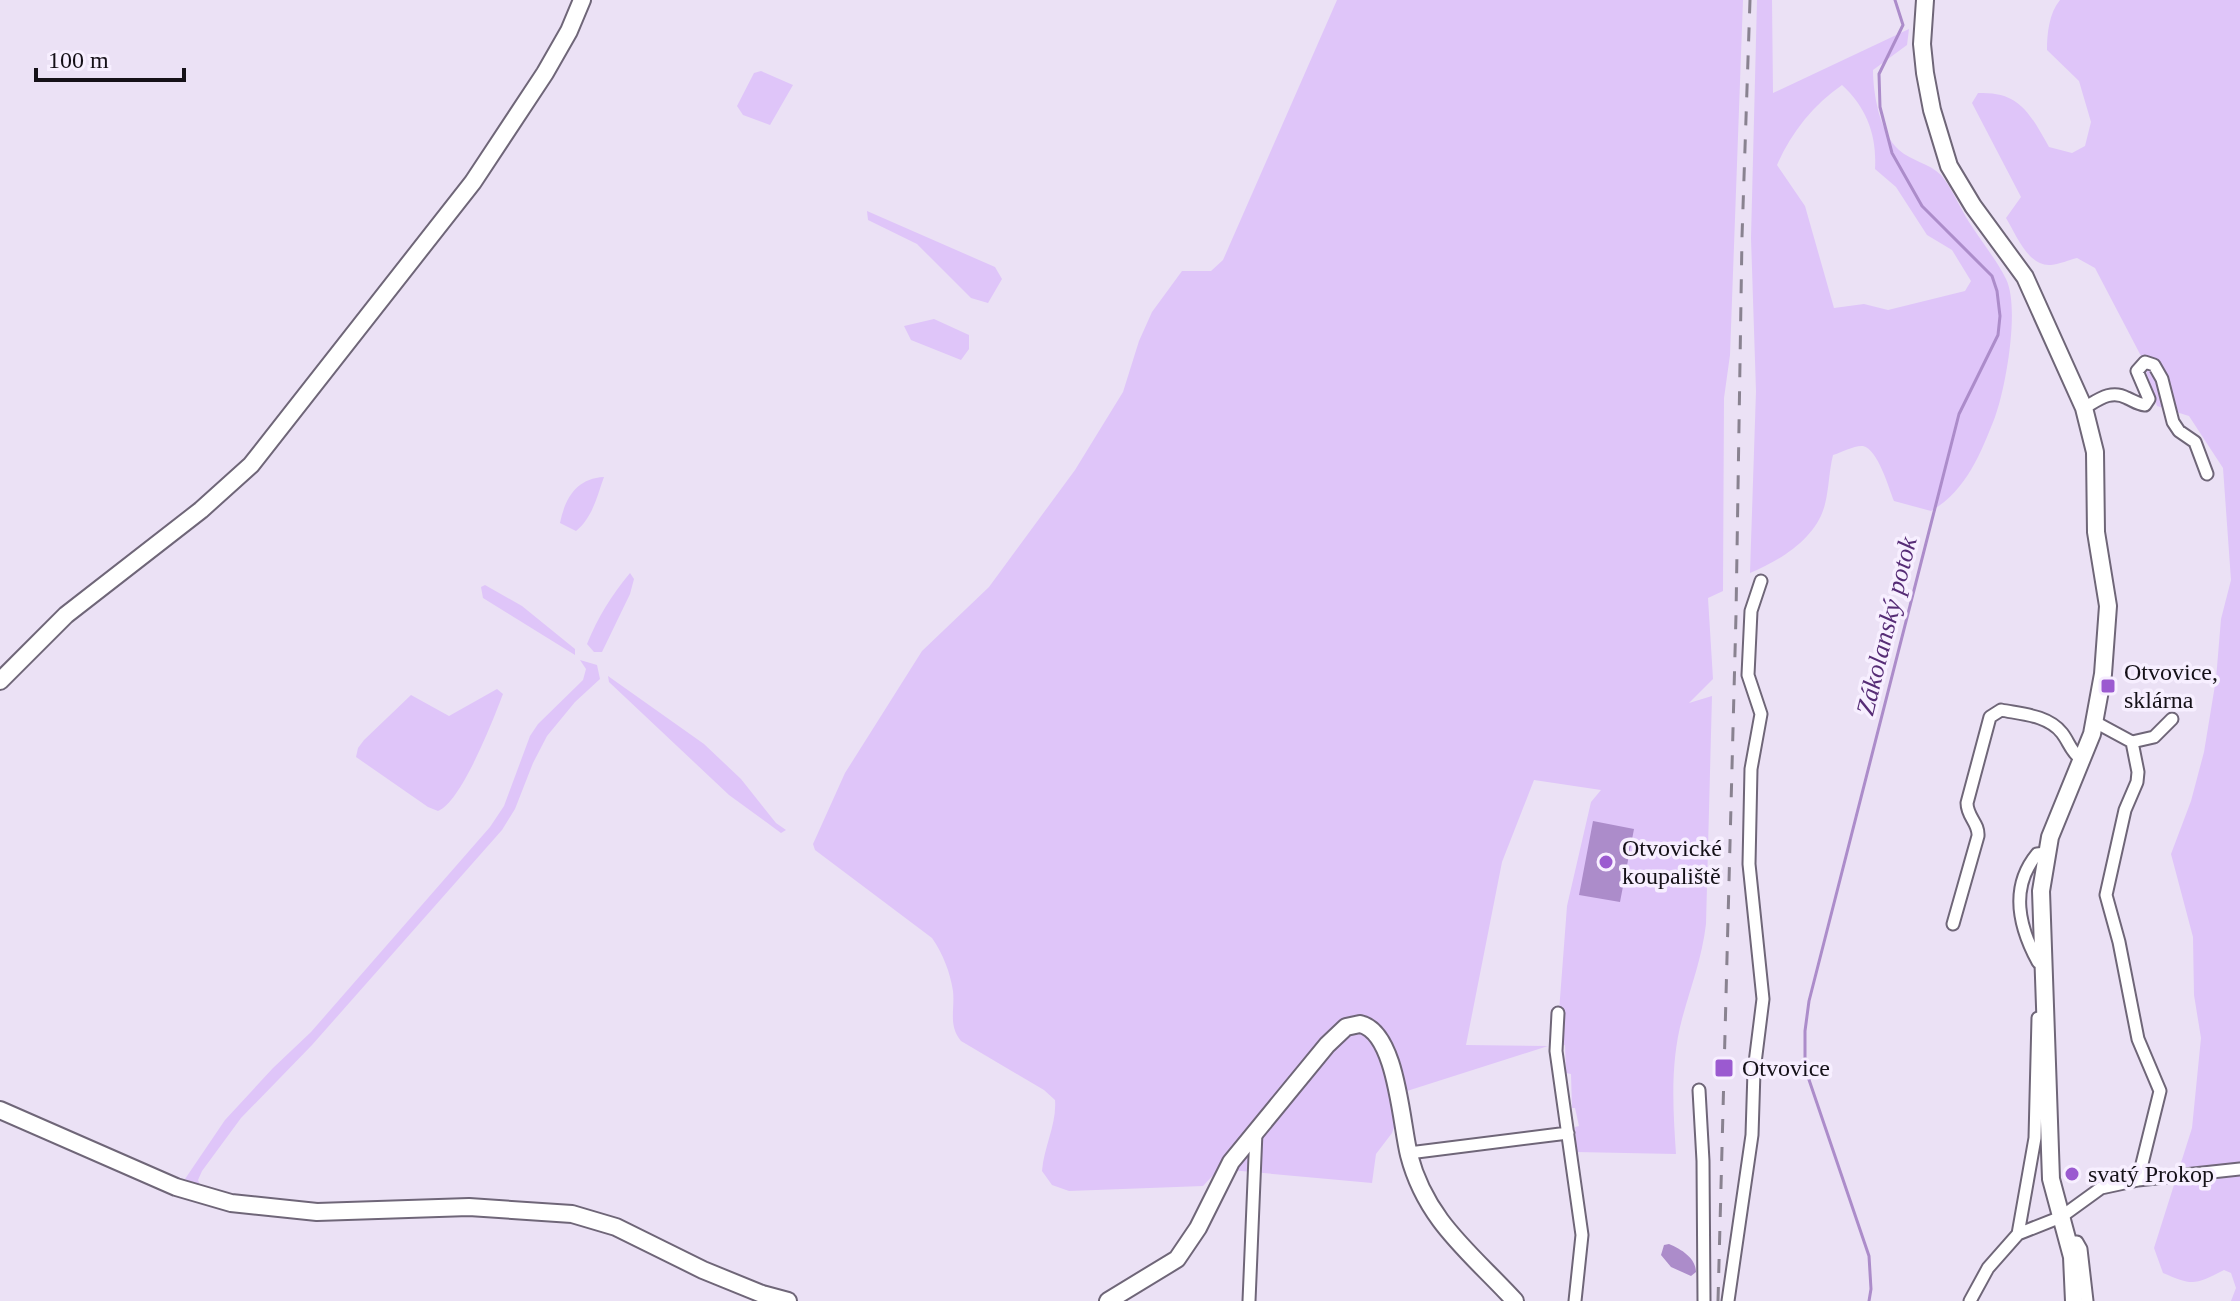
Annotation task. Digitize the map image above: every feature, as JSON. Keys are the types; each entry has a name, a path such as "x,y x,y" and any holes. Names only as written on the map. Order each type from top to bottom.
{"street":[{"path":"0,681 66,615 201,510 251,465 473,182 545,73 569,31 582,0"},
{"path":"1925,0 1922,44 1925,73 1932,110 1949,166 1973,206 2025,277 2084,408 2095,452 2096,532 2108,606 2103,674 2095,722 2046,853 2041,891 2051,1179 2069,1242 2074,1270 2074,1301"},
{"path":"2084,408 2110,394 2145,405 2148,394 2137,371 2145,362 2154,365 2162,379 2173,422 2179,431 2195,442 2207,474"},
{"path":"1728,1301 1752,1135 1754,1071 1763,999 1749,864 1751,769 1761,714 1748,675 1751,611 1761,581"},
{"path":"1953,924 1978,836 1979,829 1969,815 1967,803 1990,717 2001,710 2049,722 2059,729 2081,759"},
{"path":"2095,722 2132,742 2154,737 2172,719"},
{"path":"2132,742 2137,782 2125,810 2106,895 2119,942 2138,1039 2160,1091 2138,1180"},
{"path":"2018,1234 2035,1138 2042,959"},
{"path":"1558,1013 1556,1051 1582,1235 1575,1301"},
{"path":"1108,1301 1177,1259 1198,1228 1231,1162 1327,1045 1346,1027 1360,1024 1376,1031 1387,1052 1417,1183 1431,1211 1515,1301"},
{"path":"1699,1090 1704,1176 1704,1301"},
{"path":"0,1110 176,1187 231,1203 317,1212 469,1207 572,1214 616,1227 703,1270 788,1301"},
{"path":"1249,1301 1256,1131"},
{"path":"1409,1153 1568,1133"},
{"path":"1970,1301 1988,1268 2018,1234 2061,1217 2101,1188 2138,1180 2240,1169"},
{"path":"2069,1242 2077,1242 2081,1249 2087,1301"}],"shaded area":[{"path":"1337,0 1743,0 1730,355 1724,398 1723,591 1708,598 1713,679 1689,703 1712,696 1706,924 1676,1053 1673,1103 1676,1154 1576,1152 1575,1127 1579,1126 1575,1108 1572,1108 1571,1074 1566,1073 1565,1045 1560,1046 1558,1025 1567,906 1591,802 1601,790 1534,780 1502,862 1466,1045 1548,1046 1407,1091 1392,1133 1376,1154 1372,1183 1219,1169 1203,1186 1069,1191 1052,1185 1042,1171 1055,1100 1044,1090 961,1041 953,1023 950,977 932,938 815,850 813,844 845,773 922,651 989,587 1075,470 1123,392 1152,312 1182,271 1211,271 1223,260"},
{"path":"1757,0 1772,0 1773,93 1909,29 1907,45 1873,70 1879,113 1892,143 1945,180 2006,279 2012,327 1999,404 1971,470 1954,493 1931,511 1894,501 1878,462 1863,446 1833,455 1825,504 1814,527 1796,546 1774,562 1750,573 1756,391 1751,238","holes":["1842,85 1869,123 1875,169 1896,187 1927,235 1952,250 1971,281 1965,291 1888,310 1864,304 1834,308 1805,206 1777,165 1796,131 1822,101"]},
{"path":"2060,0 2240,0 2240,1301 2231,1301 2236,1288 2231,1273 2224,1270 2200,1281 2181,1280 2163,1273 2154,1248 2192,1128 2201,1038 2194,995 2193,937 2171,854 2191,801 2204,752 2216,679 2221,619 2231,580 2223,468 2189,416 2157,406 2141,356 2095,268 2077,258 2043,264 2024,248 2006,218 2021,197 1972,103 1978,93 2004,96 2022,107 2049,147 2072,153 2085,146 2091,122 2079,81 2047,50 2051,17"},
{"path":"761,71 793,85 770,125 743,115 737,106 754,73"},
{"path":"867,211 995,267 1002,279 988,303 971,298 917,244 868,220"},
{"path":"934,319 969,335 969,349 961,360 911,340 904,326"},
{"path":"604,477 594,506 582,525 576,531 560,523 565,505 574,491 586,481"},
{"path":"630,573 634,579 630,594 602,652 594,652 587,644 591,634"},
{"path":"485,585 522,606 575,649 575,655 483,598 481,587"},
{"path":"580,660 597,665 600,679 575,702 547,736 515,809 502,830 312,1045 241,1118 202,1171 198,1180 200,1185 185,1179 225,1120 311,1032 490,827 504,806 530,736 538,724 583,680 586,669"},
{"path":"608,676 704,744 741,779 776,823 786,830 781,833 729,795 609,682"},
{"path":"497,689 503,694 476,758 457,793 438,811 356,757 364,740 411,695 449,716"},
{"name":"Otvovické koupaliště","path":"1593,821 1634,829 1620,902 1579,895"},
{"path":"1669,1244 1691,1258 1696,1272 1691,1276 1671,1267 1661,1255 1664,1245"}],"waterway":[{"name":"Zákolanský potok","path":"1869,1301 1869,1256 1805,1068 1805,1031 1809,1001 1959,414 1998,335 2000,316 1992,276 1922,206 1892,153 1880,107 1879,74 1903,25 1895,0"}],"railway":[{"path":"1718,1301 1750,0"}],"place":[{"name":"Otvovice, sklárna","path":"2108,686"},
{"name":"Otvovické koupaliště","path":"1606,862"},
{"name":"Otvovice","path":"1724,1068"},
{"name":"svatý Prokop","path":"2072,1174"}]}
